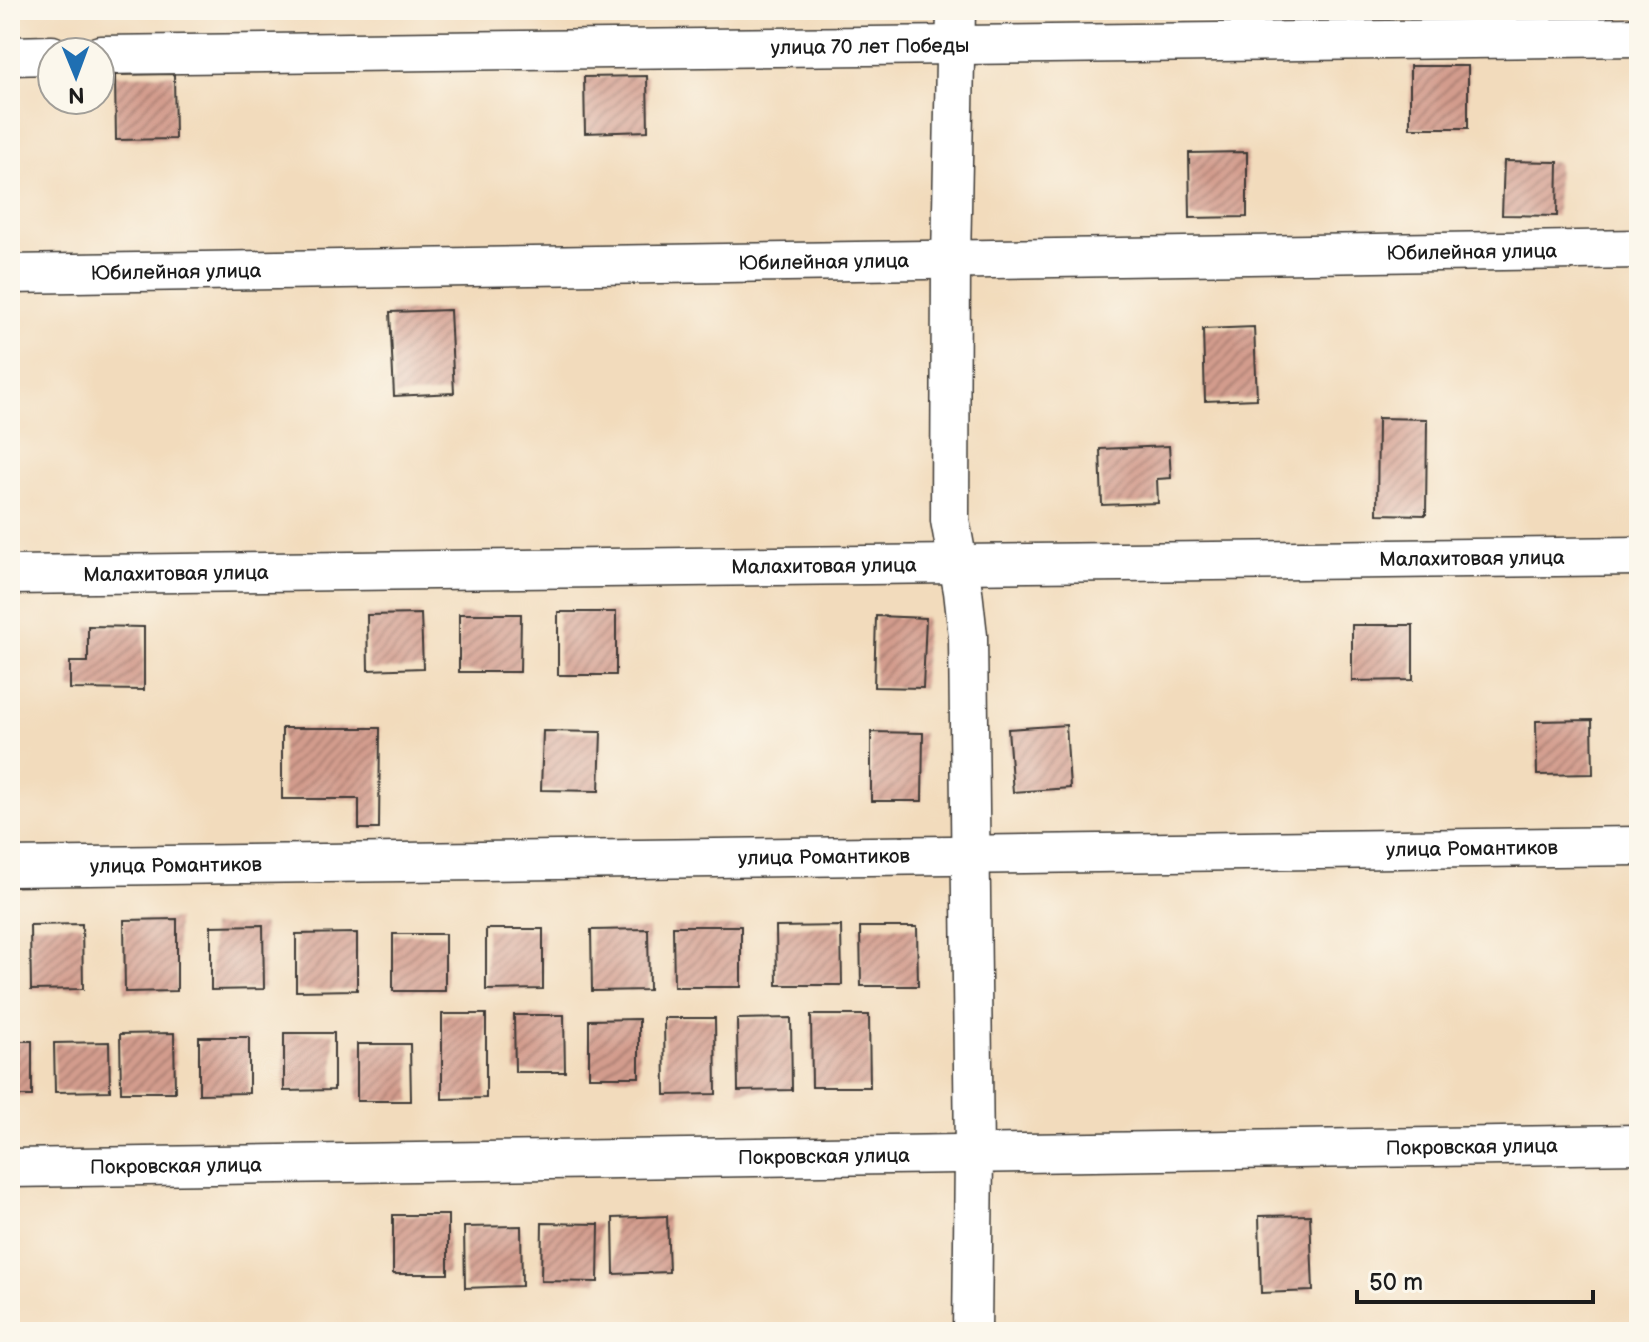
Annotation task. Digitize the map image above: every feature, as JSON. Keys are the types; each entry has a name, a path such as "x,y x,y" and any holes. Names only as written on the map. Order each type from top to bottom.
{"street":[{"name":"улица 70 лет Победы","path":"116,54 956,27 1639,37"},
{"path":"956,27 950,520 968,636 974,1154 972,1332"},
{"path":"10,56 36,55"},
{"name":"Юбилейная улица","path":"10,274 1639,249"},
{"name":"Малахитовая улица","path":"10,575 1639,556"},
{"name":"улица Романтиков","path":"10,867 1639,846"},
{"name":"Покровская улица","path":"10,1168 1639,1144"}],"building":[{"path":"453,10 492,10 492,13 453,13"},
{"path":"1410,66 1468,66 1468,128 1410,128"},
{"path":"174,74 175,139 116,140 116,75"},
{"path":"647,76 648,131 585,133 584,77"},
{"path":"1247,152 1247,217 1190,218 1189,153"},
{"path":"1504,161 1558,162 1557,216 1502,215"},
{"path":"450,310 454,393 394,396 390,312"},
{"path":"1254,327 1257,399 1205,401 1203,329"},
{"path":"1378,418 1427,419 1426,515 1377,514"},
{"path":"1169,446 1171,478 1157,479 1158,503 1102,505 1100,449"},
{"path":"558,612 616,612 616,675 558,675"},
{"path":"421,614 423,668 368,670 367,615"},
{"path":"459,614 521,614 520,672 459,672"},
{"path":"876,616 926,618 923,688 874,687"},
{"path":"1352,625 1413,625 1413,680 1352,681"},
{"path":"88,626 144,627 144,690 70,689 70,662 88,662"},
{"path":"1592,720 1593,774 1537,775 1536,721"},
{"path":"1066,725 1070,788 1013,792 1008,729"},
{"path":"282,728 380,728 379,829 359,829 359,799 282,799"},
{"path":"543,731 601,732 599,791 541,790"},
{"path":"871,732 923,733 922,801 871,801"},
{"path":"177,919 177,991 125,992 124,920"},
{"path":"82,924 83,989 31,990 30,925"},
{"path":"263,925 264,989 211,990 211,926"},
{"path":"673,926 741,926 741,987 674,987"},
{"path":"841,926 842,985 777,985 776,927"},
{"path":"860,927 917,927 918,986 861,986"},
{"path":"486,929 543,929 543,989 486,990"},
{"path":"648,929 649,990 592,991 591,930"},
{"path":"357,933 357,990 296,991 296,934"},
{"path":"393,934 445,934 445,991 393,991"},
{"path":"442,1014 486,1014 486,1098 442,1099"},
{"path":"514,1015 564,1015 565,1072 515,1072"},
{"path":"811,1015 869,1015 870,1087 812,1087"},
{"path":"664,1018 715,1018 716,1094 665,1095"},
{"path":"791,1018 792,1090 738,1091 737,1019"},
{"path":"639,1019 639,1077 589,1077 589,1020"},
{"path":"174,1033 175,1092 121,1092 120,1034"},
{"path":"284,1033 334,1033 334,1090 284,1091"},
{"path":"199,1037 249,1037 249,1093 199,1094"},
{"path":"10,1041 32,1041 32,1096 10,1096"},
{"path":"109,1042 110,1091 55,1092 54,1043"},
{"path":"357,1044 410,1044 411,1101 357,1101"},
{"path":"393,1215 448,1215 448,1274 393,1274"},
{"path":"1310,1215 1313,1291 1261,1293 1259,1216"},
{"path":"667,1216 669,1272 614,1274 613,1218"},
{"path":"542,1223 599,1224 598,1282 541,1281"},
{"path":"521,1226 522,1286 465,1288 464,1227"}]}
